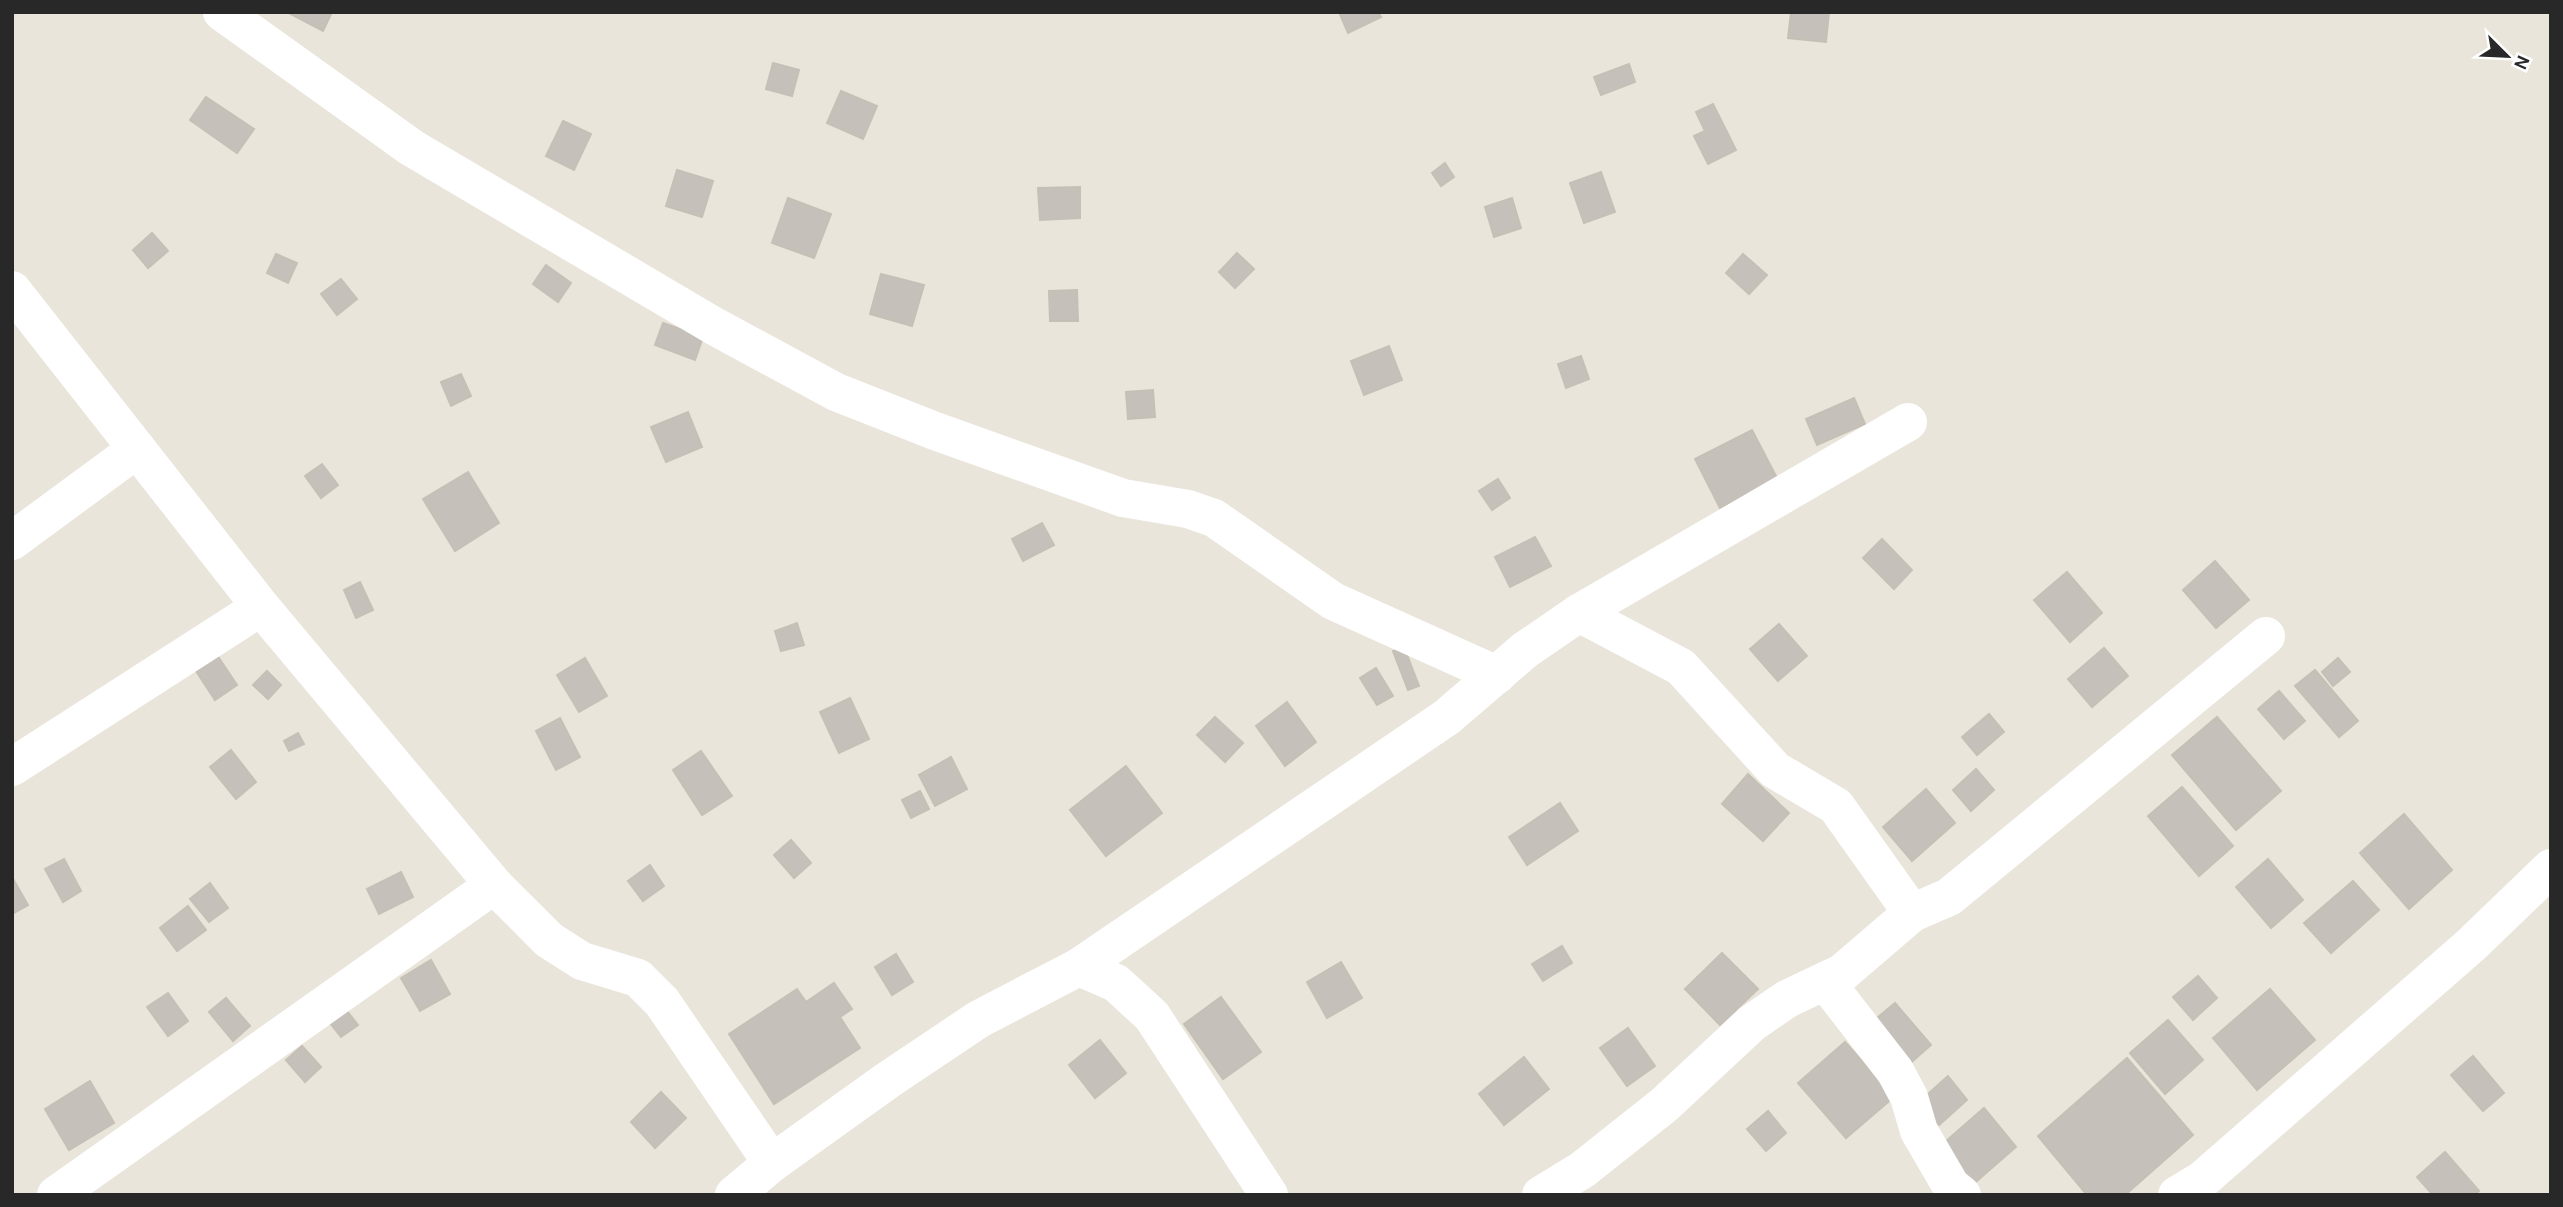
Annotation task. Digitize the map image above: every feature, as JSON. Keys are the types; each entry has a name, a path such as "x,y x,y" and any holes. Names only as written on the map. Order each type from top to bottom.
{"street":[{"path":"222,12 412,148 714,326 836,392 935,432 1123,498 1188,509 1214,518 1333,601 1497,674"},
{"path":"12,290 261,607 494,885 549,940 582,961 638,978 662,1002 772,1163"},
{"path":"734,1195 772,1163 979,1019 1079,967 1447,716 1525,650 1579,613 1908,422"},
{"path":"12,541 136,449"},
{"path":"12,767 261,607"},
{"path":"1579,613 1681,667 1775,770 1836,806 1912,912"},
{"path":"1541,1195 1582,1170 1664,1105 1752,1023 1787,999 1842,973 1912,912 1949,897 2266,636"},
{"path":"2198,1190 2471,945 2551,868"},
{"path":"56,1195 494,885"},
{"path":"1079,967 1116,983 1152,1016 1269,1195"},
{"path":"1825,981 1895,1071 1909,1097 1919,1131 1951,1186 1962,1195"}],"building":[{"path":"287,12 332,12 323,31"},
{"path":"1339,12 1378,12 1381,17 1348,33"},
{"path":"1791,12 1829,12 1826,42 1788,38"},
{"path":"773,63 799,70 792,96 766,89"},
{"path":"1629,64 1635,82 1601,95 1594,77"},
{"path":"841,91 877,106 863,139 827,123"},
{"path":"206,97 254,129 237,153 190,120"},
{"path":"1713,104 1736,150 1708,164 1694,136 1705,131 1696,112"},
{"path":"563,121 591,134 574,170 546,156"},
{"path":"1445,163 1454,177 1441,186 1432,173"},
{"path":"677,170 713,181 702,217 666,206"},
{"path":"1601,172 1615,212 1584,223 1570,183"},
{"path":"1080,187 1080,218 1040,220 1038,188"},
{"path":"788,198 831,214 814,258 772,243"},
{"path":"1512,198 1521,228 1494,237 1485,207"},
{"path":"152,233 168,251 148,268 133,250"},
{"path":"1237,253 1254,269 1235,288 1219,272"},
{"path":"276,254 297,263 288,283 267,273"},
{"path":"1743,254 1767,275 1749,294 1726,273"},
{"path":"546,265 571,283 558,302 533,284"},
{"path":"881,274 924,285 912,326 870,314"},
{"path":"341,279 357,299 337,315 321,294"},
{"path":"1077,290 1078,321 1050,321 1049,291"},
{"path":"663,323 703,337 695,360 655,345"},
{"path":"1389,346 1402,380 1364,395 1351,361"},
{"path":"1581,356 1589,379 1566,388 1558,364"},
{"path":"461,374 471,396 451,406 441,382"},
{"path":"1153,390 1155,417 1128,419 1126,392"},
{"path":"1854,398 1865,424 1817,445 1806,419"},
{"path":"688,412 702,447 666,462 651,427"},
{"path":"1752,430 1777,478 1720,508 1695,459"},
{"path":"322,464 338,485 321,498 305,476"},
{"path":"468,472 499,523 455,551 423,499"},
{"path":"1498,479 1510,498 1492,510 1479,491"},
{"path":"1042,523 1054,545 1023,561 1012,539"},
{"path":"1535,537 1551,566 1510,587 1495,557"},
{"path":"1882,539 1912,570 1894,589 1863,558"},
{"path":"2215,561 2249,600 2216,628 2183,590"},
{"path":"2067,572 2102,613 2070,642 2034,600"},
{"path":"360,582 373,610 356,618 344,590"},
{"path":"797,623 804,645 781,651 775,631"},
{"path":"1779,624 1807,656 1778,681 1750,649"},
{"path":"1404,647 1419,686 1408,690 1393,651"},
{"path":"2104,648 2128,676 2092,707 2068,679"},
{"path":"217,655 237,685 215,700 196,671"},
{"path":"585,658 607,696 579,712 557,675"},
{"path":"2338,658 2350,672 2333,686 2322,672"},
{"path":"1376,668 1393,696 1377,705 1360,678"},
{"path":"2315,670 2358,721 2339,737 2295,686"},
{"path":"267,671 281,685 268,699 253,685"},
{"path":"2279,691 2305,721 2284,739 2258,709"},
{"path":"850,698 869,739 839,753 820,712"},
{"path":"1287,702 1316,742 1285,766 1256,726"},
{"path":"1989,714 2004,732 1977,755 1962,737"},
{"path":"1215,717 1243,743 1225,762 1197,735"},
{"path":"2217,717 2281,791 2236,830 2172,755"},
{"path":"560,718 580,757 556,770 536,731"},
{"path":"298,733 304,744 289,751 284,741"},
{"path":"231,750 256,782 236,799 210,767"},
{"path":"701,751 732,796 702,815 673,770"},
{"path":"951,757 967,789 935,806 919,775"},
{"path":"1126,766 1162,813 1106,856 1070,810"},
{"path":"1976,769 1994,790 1971,811 1953,790"},
{"path":"1748,774 1789,813 1763,841 1722,804"},
{"path":"2182,787 2233,846 2199,876 2148,816"},
{"path":"1926,789 1955,823 1912,861 1883,827"},
{"path":"920,791 929,809 911,818 902,800"},
{"path":"1560,803 1578,831 1527,865 1509,837"},
{"path":"2404,814 2452,870 2409,909 2360,853"},
{"path":"791,840 811,863 794,878 774,855"},
{"path":"64,859 81,891 63,902 45,869"},
{"path":"2268,859 2303,900 2271,928 2236,887"},
{"path":"650,865 664,886 643,901 628,881"},
{"path":"401,872 413,897 379,914 367,889"},
{"path":"12,877 28,905 12,914"},
{"path":"2353,881 2379,910 2331,953 2304,923"},
{"path":"210,883 228,908 209,922 190,899"},
{"path":"188,906 206,930 177,951 160,928"},
{"path":"1562,946 1572,963 1543,981 1532,964"},
{"path":"1722,953 1758,989 1720,1025 1685,989"},
{"path":"896,954 913,982 892,995 875,967"},
{"path":"431,960 450,994 420,1011 401,978"},
{"path":"1341,962 1362,998 1327,1018 1307,982"},
{"path":"2198,976 2217,998 2193,1020 2173,997"},
{"path":"834,983 852,1009 840,1017 860,1048 774,1104 729,1034 797,989 806,1002"},
{"path":"2270,989 2315,1040 2257,1090 2213,1038"},
{"path":"168,993 188,1021 168,1036 147,1007"},
{"path":"1221,997 1261,1052 1223,1079 1184,1024"},
{"path":"226,998 250,1026 233,1041 209,1012"},
{"path":"1895,1003 1931,1045 1890,1081 1853,1038"},
{"path":"343,1006 358,1025 341,1037 326,1018"},
{"path":"2168,1020 2203,1060 2165,1094 2130,1053"},
{"path":"1628,1028 1655,1066 1627,1086 1600,1048"},
{"path":"1100,1040 1126,1073 1095,1098 1069,1065"},
{"path":"1845,1042 1894,1097 1846,1138 1798,1083"},
{"path":"302,1046 321,1067 305,1082 286,1060"},
{"path":"2473,1056 2504,1093 2483,1111 2451,1075"},
{"path":"1524,1057 1549,1089 1504,1125 1479,1094"},
{"path":"2127,1058 2193,1135 2125,1195 2087,1195 2038,1136"},
{"path":"1948,1076 1967,1100 1939,1125 1919,1102"},
{"path":"90,1081 114,1123 69,1150 45,1109"},
{"path":"661,1092 686,1118 655,1148 631,1122"},
{"path":"1984,1108 2016,1147 1971,1186 1938,1148"},
{"path":"1768,1111 1786,1133 1766,1151 1747,1129"},
{"path":"2445,1152 2479,1191 2475,1195 2433,1195 2417,1177"}]}
